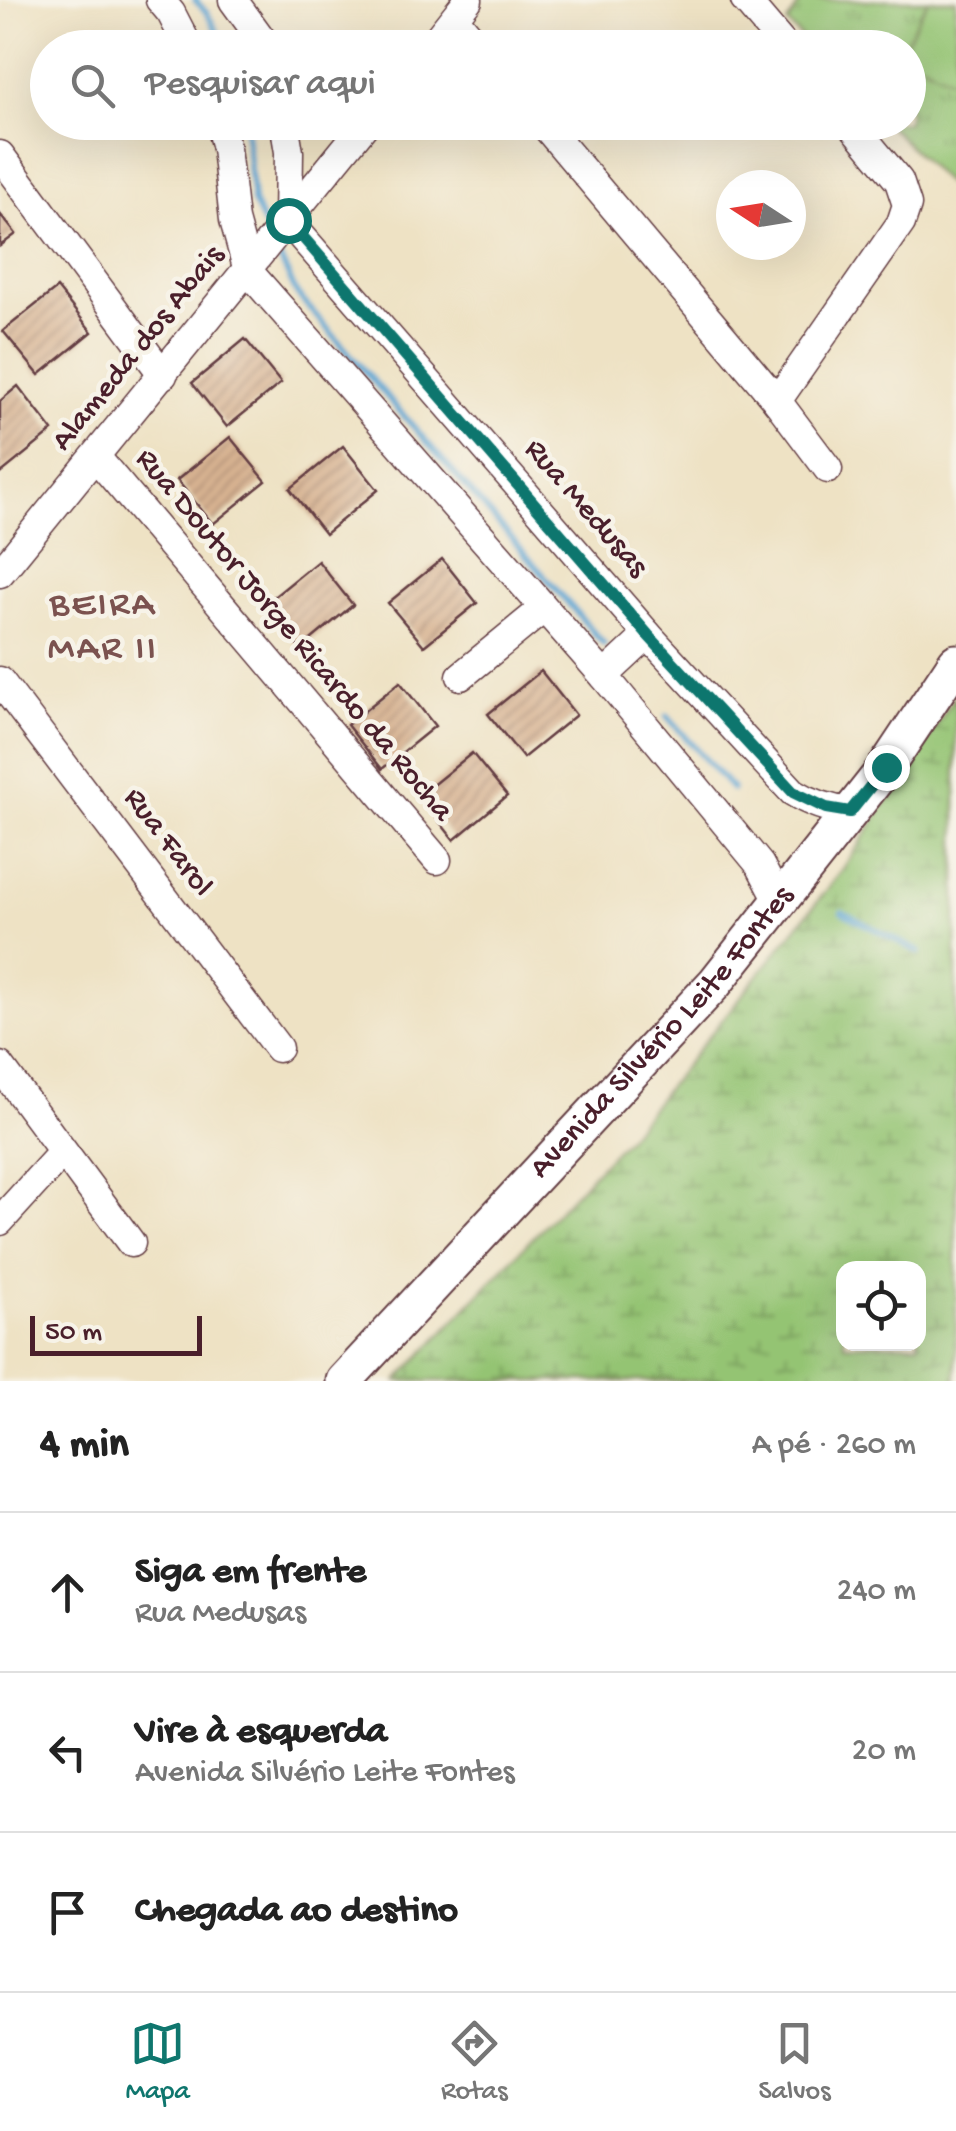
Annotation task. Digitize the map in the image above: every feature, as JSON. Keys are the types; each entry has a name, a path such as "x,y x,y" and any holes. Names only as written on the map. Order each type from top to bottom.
{"main road":[{"name":"Avenida Silvério Leite Fontes","path":"344,1381 714,982 886,767 956,662"}],"street":[{"path":"160,0 179,30"},
{"path":"233,0 255,30"},
{"path":"745,0 773,12"},
{"path":"444,30 461,9"},
{"path":"224,140 234,220 250,269 604,676 760,864 779,901"},
{"path":"286,225 287,140"},
{"name":"Alameda dos Abais","path":"4,558 96,456 354,140"},
{"path":"557,140 776,401 828,469"},
{"path":"776,401 901,223 907,205 899,181 865,140"},
{"path":"0,155 163,375"},
{"name":"Rua Medusas","path":"286,225 648,635 793,792 826,808 850,812"},
{"name":"Rua Doutor Jorge Ricardo da Rocha","path":"96,456 438,860"},
{"path":"461,676 543,609"},
{"path":"604,676 648,635"},
{"name":"Rua Farol","path":"0,681 278,1048"},
{"path":"0,1066 131,1243"},
{"path":"0,1220 62,1153"}],"green space":[{"path":"802,0 956,0 956,190 903,140 926,140 926,30 794,30 787,23"},
{"path":"928,0 956,0 956,82 926,66 926,30 912,30"},
{"path":"956,695 956,1381 397,1381 626,1139 842,871"}],"building":[{"path":"0,214 16,234 0,246"},
{"path":"57,288 92,332 39,375 3,331"},
{"path":"245,339 281,383 227,427 192,383"},
{"path":"18,386 53,431 0,474 0,401"},
{"path":"230,437 266,481 213,524 177,480"},
{"path":"343,446 378,490 325,534 290,489"},
{"path":"442,559 477,603 424,646 388,603"},
{"path":"318,561 353,605 300,649 264,605"},
{"path":"541,671 576,715 523,758 488,714"},
{"path":"400,682 435,726 382,769 347,725"},
{"path":"472,753 507,796 454,840 419,796"}],"waterway":[{"path":"195,0 216,30"},
{"path":"247,140 253,202 268,233"},
{"path":"275,248 297,294 604,644"},
{"path":"667,716 732,789"},
{"path":"842,912 919,952"}],"district":[{"name":"BEIRA MAR II","path":"103,628"}],"route":[{"path":"288,220 648,635 793,792 826,808 850,812 886,767"}]}
